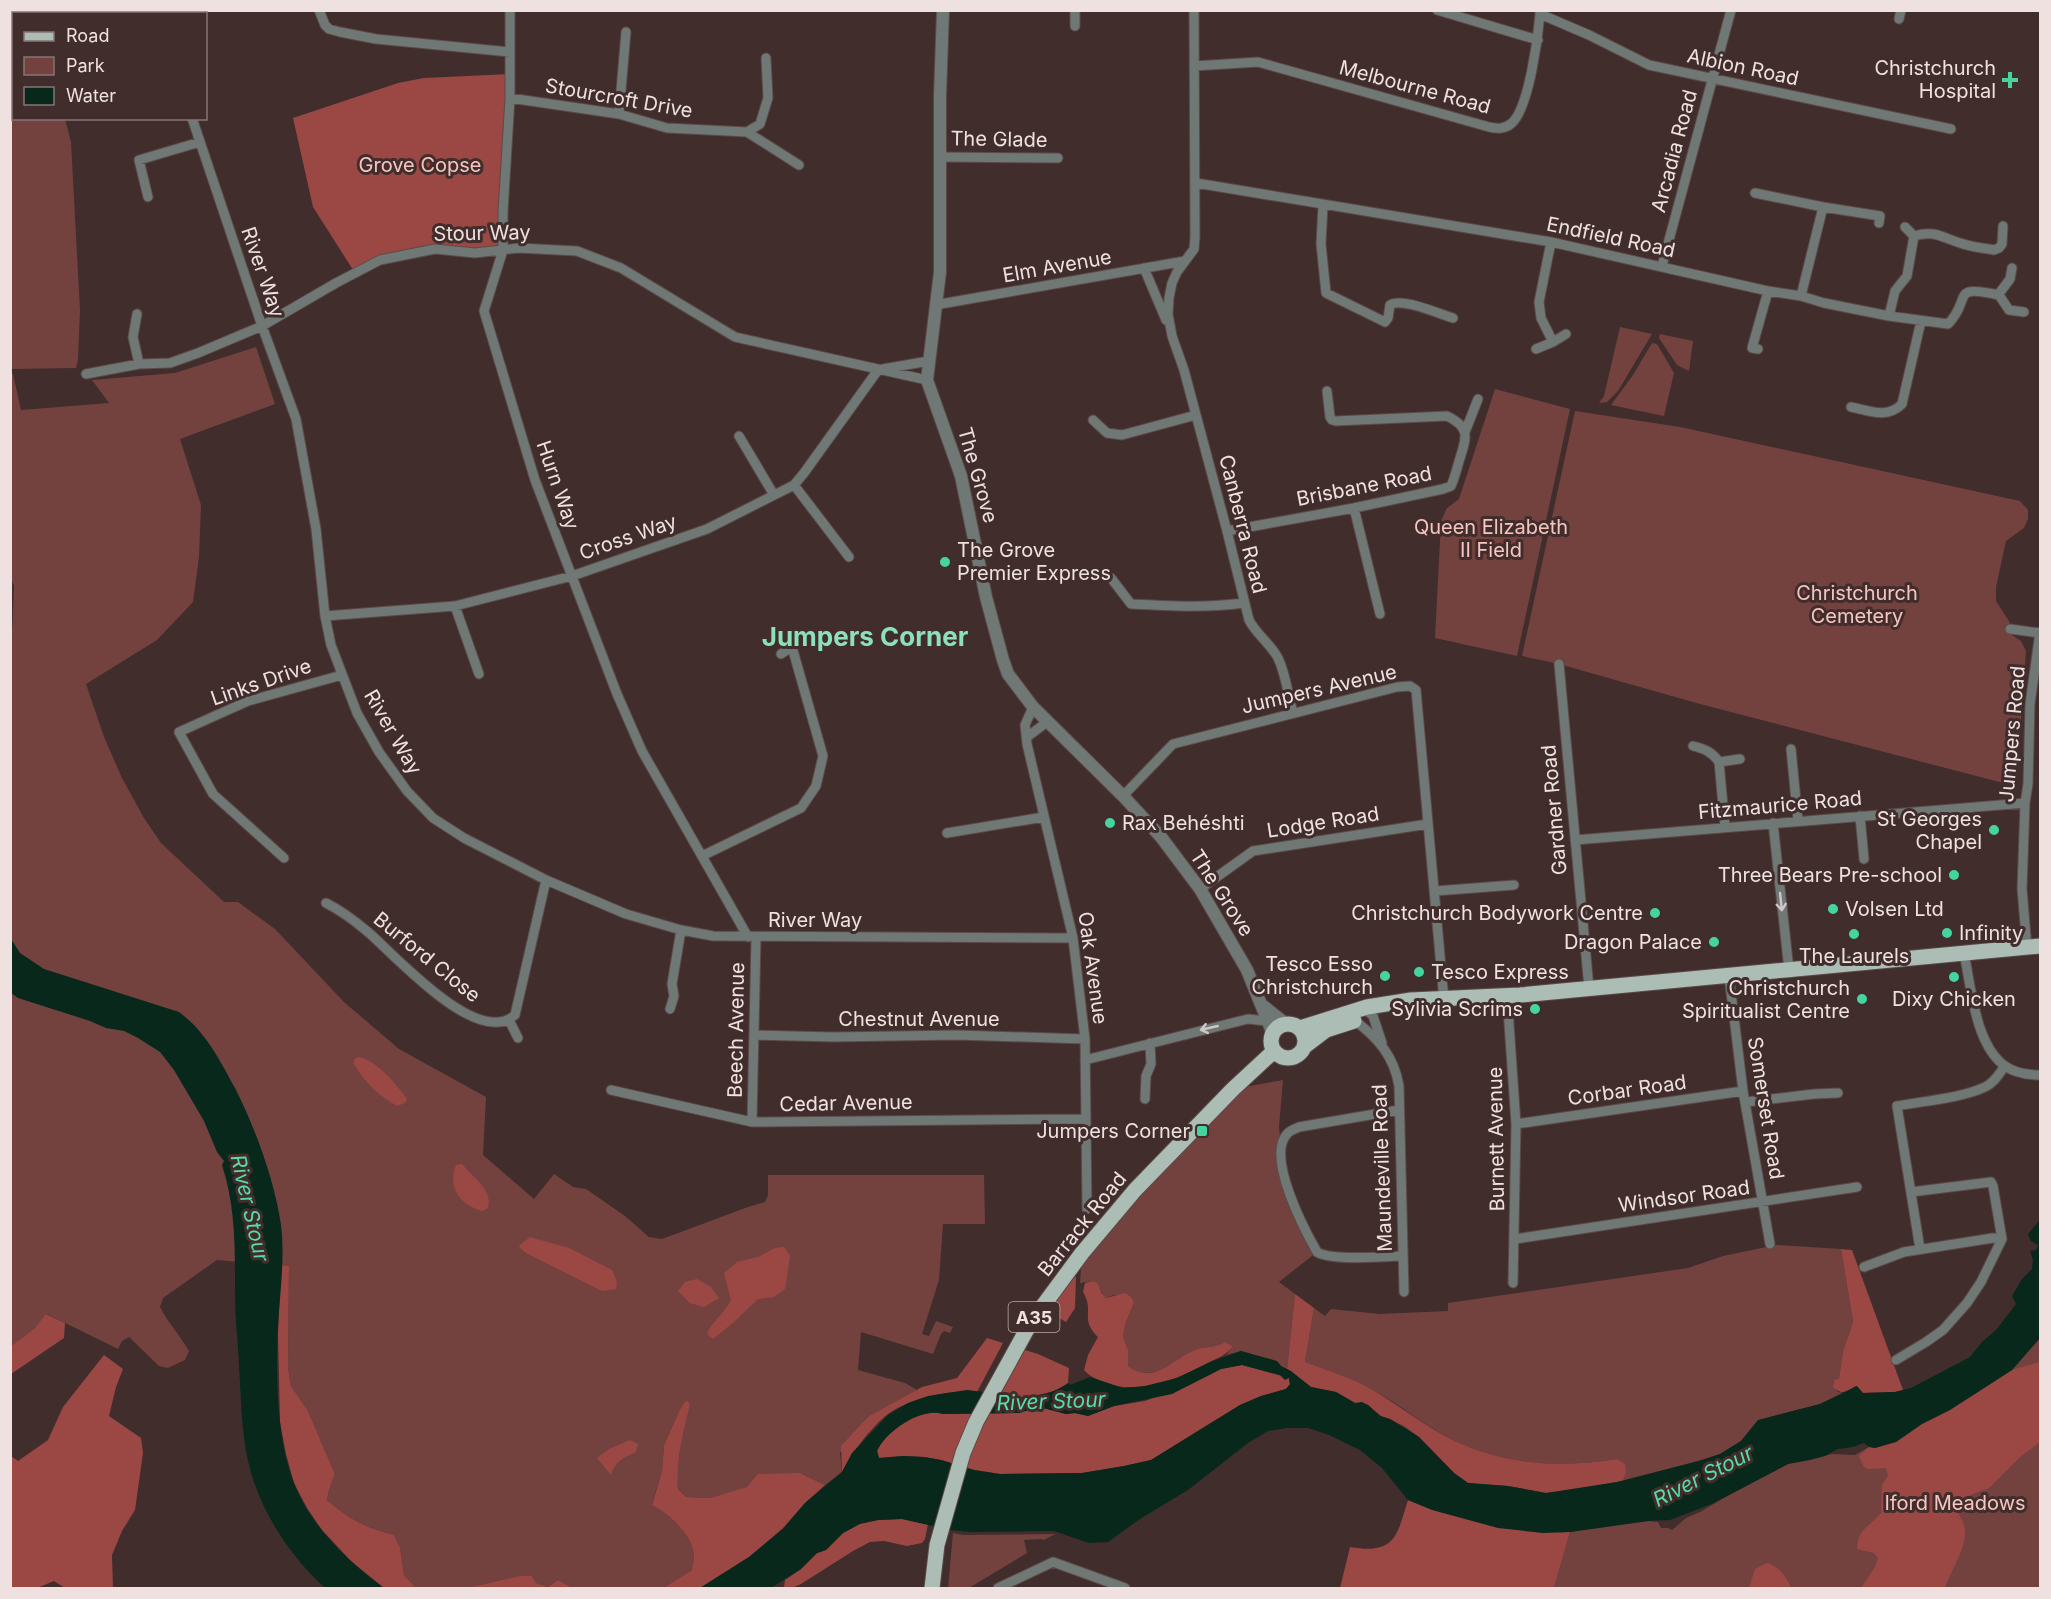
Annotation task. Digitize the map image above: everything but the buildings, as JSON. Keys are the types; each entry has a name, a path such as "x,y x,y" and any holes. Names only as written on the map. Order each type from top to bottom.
{"main road":[{"path":"1364,1015 1326,1030 1305,1046 1298,1056 1292,1058 1279,1056 1274,1051 1270,1027 1293,1026 1364,1015 1444,1000 2034,947"},
{"path":"1293,1026 1305,1036 1305,1046"},
{"name":"Barrack Road","path":"932,1588 937,1545 963,1453 976,1422 1031,1322 1092,1240 1135,1190 1233,1089 1274,1051"}],"street":[{"path":"319,10 325,25 340,33 376,39 510,52"},
{"name":"Hurn Way","path":"510,10 510,98 503,250 484,311 535,480 617,694 642,751 752,938"},
{"name":"The Grove","path":"944,10 940,272 927,380 961,476 986,597 1003,660 1008,674 1033,707 1161,837 1200,890 1247,970 1270,1027"},
{"path":"1075,10 1075,26"},
{"name":"Canberra Road","path":"1172,336 1168,298 1177,272 1194,249 1196,183 1194,10"},
{"path":"1437,10 1538,40"},
{"name":"Arcadia Road","path":"1662,266 1731,10"},
{"name":"Melbourne Road","path":"1194,66 1258,62 1489,128 1501,129 1510,124 1519,114 1538,40 1540,12"},
{"name":"Albion Road","path":"1540,12 1649,65 1951,129"},
{"path":"619,114 626,32"},
{"path":"766,58 768,98 760,124 747,132 799,165"},
{"name":"Stourcroft Drive","path":"510,98 619,114 667,128 747,132"},
{"name":"River Way","path":"193,120 296,419 316,529 325,616 331,645 357,713 379,752 407,791 433,818 464,838 546,880 626,914 681,930 714,936 752,938 1073,938"},
{"path":"148,197 139,160 200,142"},
{"name":"The Glade","path":"940,157 1058,158"},
{"name":"Endfield Road","path":"1196,183 1551,242 1768,291 1801,296 1824,303 1921,321 1948,324 1953,319 1963,295 1976,290 1998,295 2009,310 2024,312"},
{"path":"1755,193 1880,216 1879,223"},
{"path":"1323,205 1321,244 1326,293 1385,322 1390,305 1395,302 1453,318"},
{"path":"1801,296 1823,207"},
{"path":"1914,236 1926,232 1939,234 1960,243 1994,250 2002,244 2003,226"},
{"path":"1905,227 1914,236"},
{"path":"1889,316 1895,291 1907,276 1914,236"},
{"path":"1551,242 1539,311 1553,342"},
{"name":"Stour Way","path":"86,374 140,364 170,363 262,326 336,283 380,261 435,249 475,253 518,248 577,251 621,268 735,337 927,380"},
{"name":"Elm Avenue","path":"936,305 1185,261"},
{"name":"Canberra Road","path":"1144,268 1172,336 1196,415 1249,620 1279,661 1293,713"},
{"path":"1998,295 2010,279 2012,268"},
{"path":"1741,347 1755,348 1768,291"},
{"path":"137,314 133,337 140,364"},
{"path":"1851,407 1884,414 1896,411 1902,404 1921,321"},
{"path":"1536,349 1566,334"},
{"name":"Stour Way","path":"878,370 929,361"},
{"name":"Cross Way","path":"325,616 455,606 572,576 706,529 794,485 878,370"},
{"path":"1327,391 1332,420 1447,416 1463,426 1465,432"},
{"name":"Brisbane Road","path":"1227,531 1354,508 1451,486 1465,443 1465,432 1478,399"},
{"path":"1093,420 1107,433 1122,435 1196,415"},
{"path":"739,436 774,495"},
{"path":"794,485 849,557"},
{"path":"1354,508 1380,614"},
{"path":"1111,578 1128,608 1217,607 1244,603"},
{"path":"455,606 479,674"},
{"path":"2010,629 2040,633"},
{"name":"Jumpers Road","path":"2034,947 2022,889 2030,704 2040,633"},
{"path":"781,654 809,635"},
{"path":"702,856 801,808 816,786 823,756 792,647"},
{"name":"Gardner Road","path":"1558,664 1589,988"},
{"name":"Links Drive","path":"284,858 213,794 179,732 248,701 342,675"},
{"name":"Jumpers Avenue","path":"1122,796 1173,744 1397,687 1410,686 1416,690 1444,1000"},
{"name":"Oak Avenue","path":"1033,707 1025,725 1073,938 1085,1039 1087,1209"},
{"path":"1027,737 1047,722"},
{"path":"1693,746 1714,754 1719,762 1725,827"},
{"path":"1791,749 1798,821"},
{"path":"1719,762 1740,759"},
{"name":"Fitzmaurice Road","path":"1575,840 2025,803"},
{"path":"1860,816 1864,860"},
{"path":"946,833 1044,817"},
{"path":"1773,823 1789,970"},
{"name":"Lodge Road","path":"1200,890 1253,851 1428,824"},
{"path":"518,1038 509,1020 515,1015 546,880"},
{"path":"1435,891 1514,885"},
{"name":"Burford Close","path":"326,903 351,918 415,976 452,1005 484,1022 497,1023 509,1020"},
{"path":"670,1009 674,996 672,984 681,930"},
{"name":"Beech Avenue","path":"752,938 752,1122"},
{"path":"1964,953 1980,1031 1990,1050 2005,1066 2029,1075 2040,1075"},
{"name":"Somerset Road","path":"1729,976 1743,1091 1770,1244"},
{"name":"Burnett Avenue","path":"1507,995 1516,1124 1513,1282"},
{"name":"The Grove","path":"1262,1005 1293,1026"},
{"name":"Maundeville Road","path":"1364,1015 1383,1046"},
{"name":"Maundeville Road","path":"1364,1015 1397,1073 1404,1292"},
{"path":"1085,1060 1248,1019 1270,1027"},
{"name":"Chestnut Avenue","path":"753,1035 834,1037 957,1035 1085,1039"},
{"path":"1145,1100 1146,1076 1151,1064 1150,1043"},
{"path":"1920,1249 1897,1106 1987,1086 1997,1078 2005,1066"},
{"name":"Cedar Avenue","path":"611,1090 752,1122 1085,1119"},
{"name":"Corbar Road","path":"1516,1124 1743,1091"},
{"path":"1746,1102 1838,1093"},
{"path":"1399,1110 1299,1127 1287,1133 1282,1142 1281,1156 1287,1188 1317,1252 1322,1255 1339,1256 1402,1256"},
{"path":"1896,1360 1926,1342 1955,1318 1981,1282 2002,1239 1990,1182 1911,1192"},
{"name":"Windsor Road","path":"1515,1239 1857,1188"},
{"path":"1864,1267 1904,1252 1993,1238 2002,1239"},
{"path":"998,1588 1053,1563 1125,1588"}],"green space":[{"path":"10,11 46,11 12,12 12,120 65,120 71,142 80,310 78,360 76,368 11,369"},
{"name":"Grove Copse","path":"510,74 503,250 435,249 380,260 355,273 313,207 293,118 398,83 424,78"},
{"path":"1620,327 1652,334 1618,391 1607,402 1599,403 1604,396"},
{"path":"1660,334 1693,341 1689,371 1677,365 1659,338"},
{"path":"1652,343 1657,344 1674,373 1664,416 1611,405 1633,375"},
{"path":"256,347 275,404 180,439 201,505 199,557 193,602 157,640 86,684 104,737 122,778 161,843 224,902 238,902 275,929 344,1002 399,1049 486,1097 483,1155 534,1199 554,1174 573,1187 586,1189 625,1216 649,1237 662,1239 765,1202 768,1195 768,1175 984,1175 985,1224 943,1224 939,1280 922,1334 929,1336 936,1321 953,1327 950,1333 944,1331 941,1334 933,1354 861,1332 858,1370 905,1383 917,1390 869,1416 840,1453 842,1472 825,1485 800,1473 710,1498 686,1497 678,1489 677,1474 686,1400 664,1445 662,1471 652,1504 666,1513 685,1533 693,1548 694,1558 692,1570 663,1588 573,1588 558,1580 548,1587 535,1583 532,1576 519,1576 471,1587 416,1588 404,1575 400,1547 394,1535 358,1522 327,1500 335,1474 308,1411 291,1386 288,1368 289,1266 217,1260 163,1298 160,1307 189,1351 185,1360 168,1368 159,1366 129,1337 122,1341 118,1349 47,1314 35,1328 11,1346 10,681 14,586 10,576 11,374 13,374 21,410 109,403 92,380 175,373"},
{"name":"Queen Elizabeth II Field","path":"1495,389 1570,409 1517,656 1435,638 1441,521 1447,508 1459,499"},
{"name":"Christchurch Cemetery","path":"1575,411 1680,427 2020,501 2028,510 2028,519 2024,528 2006,541 1996,587 1996,601 2009,621 2013,636 2021,641 2026,651 2016,785 1522,656"},
{"path":"358,1057 372,1063 386,1074 407,1099 405,1103 397,1106 372,1088 354,1064 354,1060"},
{"path":"1283,1080 1279,1127 1283,1172 1317,1252 1279,1282 1295,1294 1287,1369 1241,1351 1226,1355 1233,1347 1205,1347 1155,1372 1138,1371 1128,1366 1128,1350 1123,1336 1134,1303 1114,1295 1106,1298 1093,1281 1080,1283 1082,1253 1233,1089"},
{"path":"462,1164 485,1189 489,1201 488,1208 482,1211 474,1208 457,1194 453,1181 454,1173 456,1165"},
{"path":"530,1237 569,1248 612,1270 617,1282 616,1289 602,1291 526,1253 519,1247"},
{"path":"1776,1245 1841,1249 1853,1322 1843,1351 1839,1378 1834,1380 1833,1386 1838,1392 1844,1393 1820,1404 1759,1420 1741,1441 1720,1454 1674,1469 1623,1481 1626,1473 1617,1459 1555,1464 1514,1460 1494,1455 1455,1441 1365,1386 1305,1362 1314,1308 1325,1316 1331,1309 1380,1314 1448,1311 1448,1303 1688,1268 1723,1256"},
{"path":"784,1247 790,1256 785,1289 774,1297 758,1299 713,1339 707,1334 731,1300 724,1273 737,1262"},
{"path":"1841,1249 1852,1250 1903,1390 1862,1393 1856,1386 1842,1392 1833,1387 1834,1380 1839,1378 1843,1351 1853,1322"},
{"path":"281,1265 289,1266 288,1368 291,1386 308,1411 335,1474 327,1500 358,1522 394,1535 400,1547 404,1575 416,1588 384,1588 351,1561 322,1530 294,1483 280,1422 278,1335"},
{"path":"1076,1276 1075,1308 1066,1322 1049,1312 1063,1290"},
{"path":"697,1279 711,1287 719,1298 704,1307 690,1303 678,1291 685,1282"},
{"path":"1093,1281 1098,1284 1106,1298 1125,1293 1134,1303 1123,1336 1128,1350 1128,1366 1138,1371 1156,1372 1198,1349 1225,1342 1233,1347 1224,1355 1194,1370 1156,1384 1129,1387 1103,1382 1084,1370 1088,1355 1098,1337 1089,1325 1088,1305 1083,1292 1085,1283"},
{"path":"1295,1294 1314,1308 1305,1362 1365,1386 1434,1429 1474,1449 1514,1460 1555,1464 1617,1459 1625,1464 1626,1473 1623,1481 1546,1493 1508,1486 1468,1483 1454,1473 1419,1437 1405,1427 1381,1416 1368,1405 1355,1403 1336,1392 1311,1387 1287,1369"},
{"path":"46,1314 65,1323 64,1338 11,1374 11,1346 35,1328"},
{"path":"987,1338 1003,1343 977,1392 943,1393 897,1408 869,1433 842,1472 841,1446 869,1416 922,1387 957,1378"},
{"name":"Iford Meadows","path":"2040,1338 2040,1588 1554,1588 1570,1532 1648,1521 1658,1522 1661,1528 1672,1530 1686,1518 1788,1464 1832,1454 1855,1455 1869,1447 1875,1448 1977,1393 2012,1370"},
{"path":"1025,1350 1069,1368 1068,1383 1054,1391 1040,1395 1008,1399 1001,1394"},
{"path":"104,1355 123,1369 109,1416 141,1438 143,1453 135,1510 122,1531 112,1555 113,1588 65,1588 54,1581 37,1588 11,1588 11,1456 18,1461 48,1440 63,1407"},
{"path":"2040,1362 2040,1442 2020,1457 1989,1488 1960,1499 1958,1510 1964,1525 1965,1536 1945,1588 1861,1588 1875,1567 1878,1558 1874,1553 1857,1549 1859,1537 1881,1513 1882,1485 1888,1476 1886,1468 1864,1467 1859,1456 1869,1447 1875,1448 1896,1442 2012,1370"},
{"path":"1242,1365 1289,1378 1290,1385 1286,1389 1240,1405 1151,1460 1082,1473 1000,1474 924,1457 879,1458 877,1451 888,1436 905,1422 925,1414 1018,1413 1043,1408 1066,1414 1075,1413 1088,1416 1114,1406 1145,1401 1189,1385 1221,1369"},
{"path":"686,1400 690,1404 678,1467 678,1489 686,1497 710,1498 747,1487 758,1474 800,1473 825,1485 783,1528 749,1557 700,1588 663,1588 692,1570 694,1558 693,1548 685,1533 672,1519 652,1505 662,1471 664,1445"},
{"path":"630,1440 638,1444 636,1452 620,1460 611,1475 597,1458 609,1449"},
{"path":"1408,1500 1449,1513 1511,1526 1539,1531 1570,1532 1554,1588 1340,1588 1350,1547 1365,1549 1386,1545 1397,1532"},
{"path":"902,1519 928,1524 922,1543 907,1546 884,1541 870,1542 801,1584 792,1588 784,1588 785,1580 801,1569 817,1553 826,1550 843,1533 860,1523"},
{"path":"953,1533 963,1535 1055,1534 1044,1540 1024,1540 1027,1553 969,1588 948,1588"},
{"path":"1767,1563 1782,1572 1791,1588 1749,1588 1755,1569"},
{"path":"519,1576 532,1576 536,1583 548,1587 558,1580 573,1588 442,1588 471,1587"}],"water":[{"name":"River Stour","path":"11,939 20,953 44,969 179,1012 197,1028 223,1067 257,1137 274,1191 281,1225 282,1263 277,1384 280,1426 288,1465 301,1499 320,1528 357,1567 384,1588 325,1588 311,1575 287,1545 258,1493 247,1456 242,1422 235,1313 234,1230 230,1197 222,1165 224,1161 217,1152 204,1121 174,1070 160,1052 124,1031 106,1028 18,998 11,993"},
{"name":"River Stour","path":"2040,1220 2040,1338 2012,1370 1896,1442 1875,1448 1864,1443 1838,1449 1825,1456 1788,1464 1714,1503 1670,1520 1570,1532 1543,1533 1498,1528 1432,1510 1408,1500 1382,1468 1360,1450 1308,1428 1287,1428 1268,1431 1248,1443 1188,1490 1140,1519 1108,1542 1089,1543 1054,1531 971,1532 950,1530 902,1519 878,1520 860,1524 843,1533 826,1550 817,1553 801,1569 771,1588 700,1588 749,1557 783,1529 805,1503 842,1472 852,1453 888,1415 908,1403 928,1396 967,1390 1001,1394 1008,1399 1032,1396 1054,1391 1068,1383 1070,1385 1090,1377 1123,1388 1145,1386 1177,1378 1210,1362 1241,1351 1277,1361 1311,1387 1336,1392 1355,1403 1362,1402 1368,1405 1380,1416 1390,1419 1419,1437 1454,1473 1468,1483 1508,1486 1546,1493 1617,1482 1702,1460 1720,1454 1741,1441 1758,1420 1820,1404 1857,1386 1863,1393 1895,1392 1911,1388 1970,1357 1996,1330 2016,1304 2012,1296 2022,1279 2032,1269 2033,1260 2030,1251 2036,1250 2038,1245 2031,1241 2028,1234","holes":["1242,1365 1280,1375 1285,1380 1289,1378 1290,1384 1286,1389 1240,1405 1151,1460 1124,1466 1082,1473 1000,1474 924,1457 879,1458 877,1451 888,1436 905,1422 925,1414 1019,1413 1043,1408 1066,1414 1075,1413 1088,1416 1114,1406 1172,1394 1221,1369"]}],"place":[{"name":"Christchurch Hospital","path":"2010,80"},
{"name":"The Grove Premier Express","path":"945,562"},
{"name":"Rax Behéshti","path":"1110,823"},
{"name":"St Georges Chapel","path":"1994,830"},
{"name":"Three Bears Pre-school","path":"1954,875"},
{"name":"Volsen Ltd","path":"1833,909"},
{"name":"Christchurch Bodywork Centre","path":"1655,913"},
{"name":"Infinity","path":"1947,933"},
{"name":"The Laurels","path":"1854,934"},
{"name":"Dragon Palace","path":"1714,942"},
{"name":"Tesco Express","path":"1419,972"},
{"name":"Tesco Esso Christchurch","path":"1385,976"},
{"name":"Dixy Chicken","path":"1954,977"},
{"name":"Christchurch Spiritualist Centre","path":"1862,999"},
{"name":"Sylivia Scrims","path":"1535,1009"},
{"name":"Jumpers Corner","path":"1202,1131"}],"district":[{"name":"Jumpers Corner","path":"865,636"}]}
